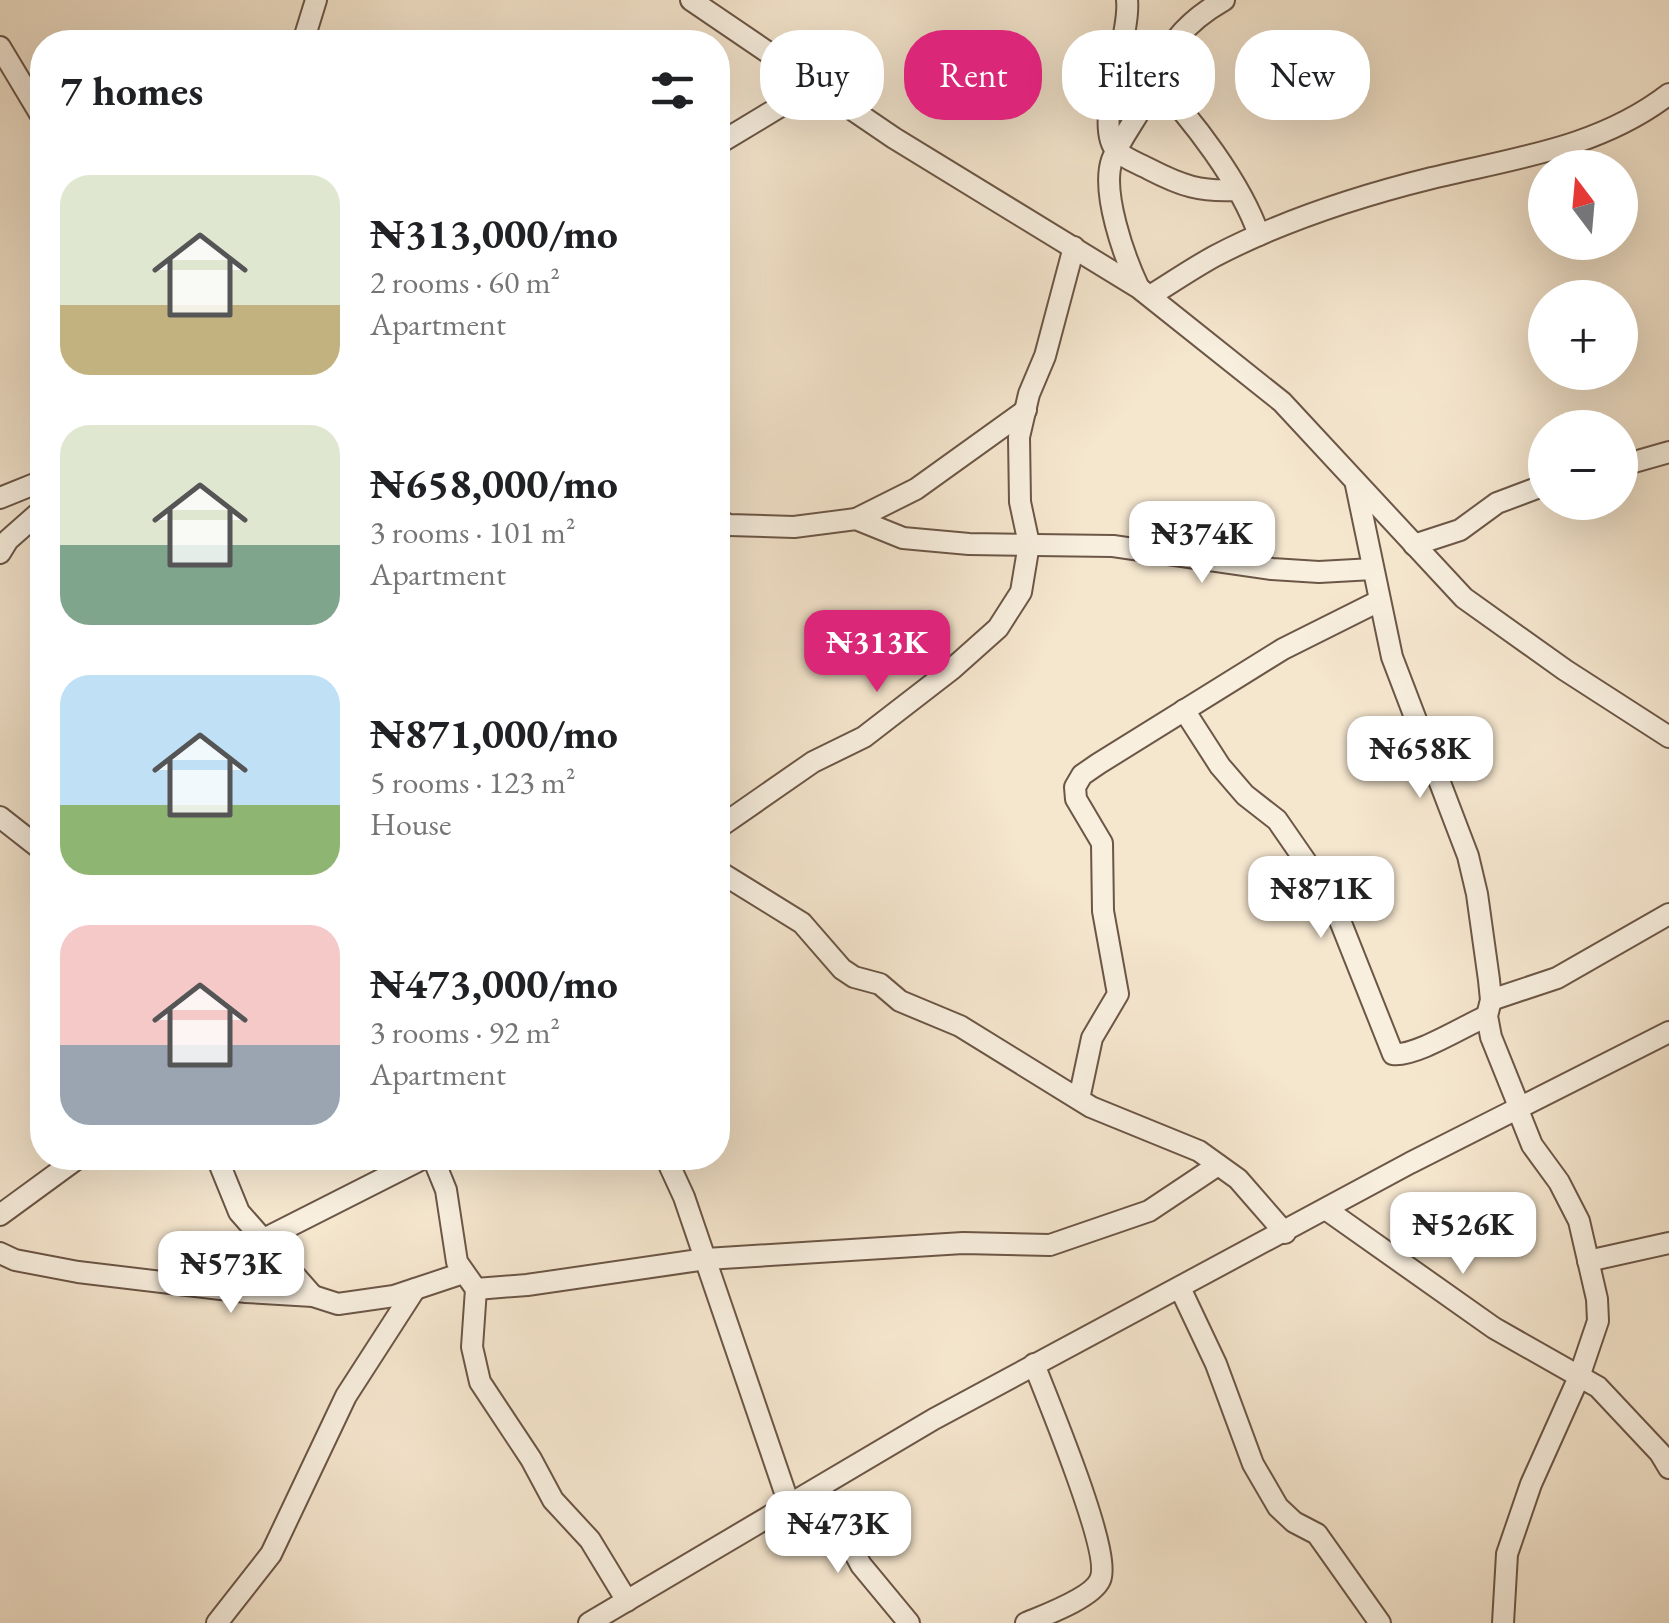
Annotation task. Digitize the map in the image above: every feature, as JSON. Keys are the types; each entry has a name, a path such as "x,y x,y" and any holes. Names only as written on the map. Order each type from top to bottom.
{"street":[{"path":"307,30 316,0"},
{"path":"691,0 760,46"},
{"path":"1127,0 1129,20 1110,105 1108,133 1116,152 1204,192 1237,190"},
{"path":"1184,30 1193,18 1224,0"},
{"path":"0,46 30,96"},
{"path":"1144,292 1259,235 1413,184 1574,146 1627,123 1668,97"},
{"path":"730,137 760,119"},
{"path":"868,120 1144,292 1282,402 1464,598 1669,737"},
{"path":"1134,120 1110,164 1114,218 1144,292"},
{"path":"1191,120 1249,205 1259,235"},
{"path":"730,820 813,762 864,737 998,628 1021,592 1029,544 1018,478 1019,438 1074,247"},
{"path":"730,526 794,527 856,518 895,502 1026,410"},
{"path":"1638,461 1669,452"},
{"path":"1356,483 1392,657 1468,856 1477,894 1491,1038 1532,1145 1559,1182 1579,1221 1598,1321 1579,1377 1531,1484 1508,1554 1503,1623"},
{"path":"0,498 30,486"},
{"path":"1414,544 1460,530 1497,503 1528,491"},
{"path":"856,518 903,538 1113,546 1272,570 1373,569"},
{"path":"0,553 30,521"},
{"path":"1079,1100 1092,1038 1118,994 1103,911 1102,843 1076,799 1075,787 1082,775 1283,649 1379,602"},
{"path":"1184,710 1220,766 1245,795 1276,820 1330,898 1393,1054 1419,1050 1489,1008 1557,978 1669,914"},
{"path":"0,817 30,841"},
{"path":"730,878 802,923 842,969 880,984 900,1001 960,1026 1079,1100 1170,1138 1218,1165 1238,1179 1285,1233"},
{"path":"589,1623 625,1609 934,1418 1410,1163 1669,1032"},
{"path":"0,1253 14,1260 78,1272 314,1296 338,1304 469,1281 527,1285 706,1259 962,1243 1050,1245 1149,1211 1218,1165"},
{"path":"0,1216 62,1170"},
{"path":"222,1170 239,1212 314,1296"},
{"path":"264,1239 400,1170"},
{"path":"438,1170 446,1190 457,1262 469,1281 472,1347 480,1382 553,1500 590,1540 625,1609"},
{"path":"672,1170 790,1506"},
{"path":"1326,1210 1494,1328 1598,1387 1660,1453 1669,1468"},
{"path":"1588,1261 1669,1242"},
{"path":"1180,1288 1216,1364 1253,1464 1278,1507 1294,1522 1317,1534 1380,1623"},
{"path":"216,1623 271,1554 346,1396 415,1289"},
{"path":"1026,1623 1083,1595 1102,1576 1094,1531 1034,1364"},
{"path":"820,1488 861,1566 909,1623"}]}
